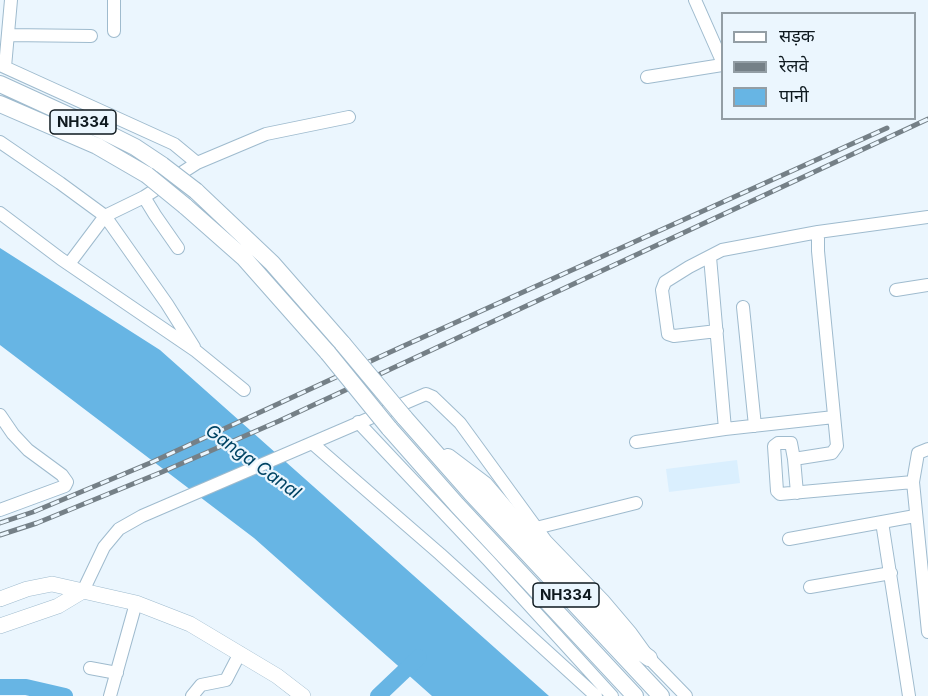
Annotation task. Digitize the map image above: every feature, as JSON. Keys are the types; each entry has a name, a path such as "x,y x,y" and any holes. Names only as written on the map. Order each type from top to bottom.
{"highway":[{"name":"NH334","path":"0,84 135,147 196,191 272,263 471,494 661,696"},
{"name":"NH334","path":"0,104 97,146 147,175 244,258 457,505 635,696"},
{"path":"427,443 462,466 485,485 568,582 624,640 649,658"}],"main road":[{"path":"0,599 27,589 52,584 136,603 190,624 277,676 303,696"},
{"path":"0,626 58,606 82,591"}],"street":[{"path":"11,0 2,66 174,144 197,163"},
{"path":"114,0 114,31"},
{"path":"695,0 721,58"},
{"path":"8,35 91,36"},
{"path":"647,77 721,63"},
{"path":"69,264 105,216 144,196 197,163 266,134 349,117"},
{"path":"0,142 105,216 167,304 196,351"},
{"path":"144,196 178,248"},
{"path":"0,213 69,264 196,351 244,390"},
{"path":"717,331 670,335 667,332 664,314 662,290 665,282 722,250 818,232 928,217"},
{"path":"794,459 832,453 836,450 818,232"},
{"path":"710,257 725,429"},
{"path":"896,290 928,285"},
{"path":"743,307 755,426"},
{"path":"82,591 104,547 119,529 141,516 426,394 433,396 460,423 546,541 603,600 649,658 686,696"},
{"path":"0,415 13,435 28,450 62,475 67,482 65,486 0,510"},
{"path":"636,442 834,417"},
{"path":"358,422 612,696"},
{"path":"797,493 791,443 778,443 774,446 778,492 782,495 913,482"},
{"path":"308,445 440,554 596,696"},
{"path":"928,449 918,453 913,482 928,632"},
{"path":"536,528 636,503"},
{"path":"789,539 882,522 928,503"},
{"path":"882,522 909,696"},
{"path":"810,587 891,573"},
{"path":"110,696 136,603"},
{"path":"192,696 201,685 226,680 240,653"},
{"path":"90,668 117,673"}],"shaded area":[{"path":"737,460 740,483 669,492 666,469"}],"water":[{"name":"Ganga Canal","path":"0,248 160,350 549,696 432,696 254,538 0,345"}],"waterway":[{"path":"378,696 419,657"},
{"path":"0,687 26,687 65,696"}],"railway":[{"path":"0,535 37,523 162,472 279,421 928,119"},
{"path":"0,523 33,512 150,463 887,128"}]}
